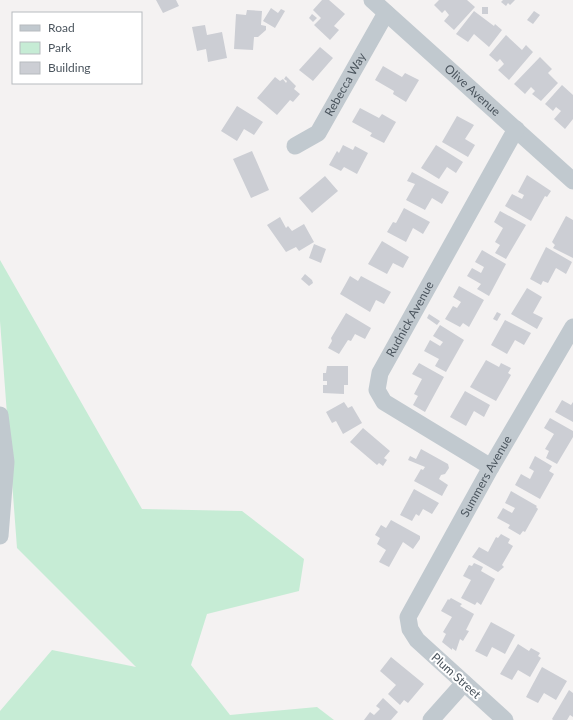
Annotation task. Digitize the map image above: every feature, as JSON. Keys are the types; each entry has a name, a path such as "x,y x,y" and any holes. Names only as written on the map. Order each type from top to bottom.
{"street":[{"name":"Olive Avenue","path":"372,0 573,181"},
{"name":"Rebecca Way","path":"295,146 318,133 386,13"},
{"name":"Rudnick Avenue","path":"491,467 384,402 378,390 380,373 516,129"},
{"name":"Summers Avenue","path":"410,629 408,617 491,467 573,327"},
{"path":"0,415 6,462 1,508 0,536"},
{"name":"Plum Street","path":"410,629 417,640 506,720"},
{"path":"431,720 464,683"}],"green space":[{"path":"0,260 142,509 242,511 304,559 299,591 207,614 191,665 230,715 317,707 334,720 0,720 0,711 52,650 136,667 17,548 0,321"}],"building":[{"path":"156,0 176,0 179,6 163,13"},
{"path":"322,0 329,0 345,14 334,26 339,30 330,40 314,25 321,18 313,10"},
{"path":"439,0 467,0 475,7 454,30 444,21 449,15 445,10 442,13 434,5"},
{"path":"503,0 515,0 510,5 508,3 506,6 501,2"},
{"path":"482,7 488,7 488,14 482,14"},
{"path":"271,8 278,13 281,9 285,11 275,28 263,21"},
{"path":"247,10 262,11 261,25 266,26 266,30 258,37 254,37 253,50 234,49 236,14 246,15"},
{"path":"474,11 502,30 489,47 474,34 468,42 456,34"},
{"path":"534,11 540,15 533,24 527,20"},
{"path":"312,14 317,18 313,22 309,18"},
{"path":"205,25 207,35 222,32 227,58 208,62 206,49 197,51 192,27"},
{"path":"506,35 522,50 526,45 533,52 509,80 498,70 504,64 500,59 497,62 489,55"},
{"path":"320,47 333,58 313,81 299,70"},
{"path":"540,57 552,69 548,73 558,83 541,101 532,94 535,91 531,87 525,94 514,84"},
{"path":"383,66 402,77 405,73 419,80 406,102 393,94 394,91 375,80"},
{"path":"286,76 296,86 294,89 300,94 293,102 290,100 277,115 257,98 275,77 280,81 283,79 286,83 287,81 284,79"},
{"path":"562,85 573,95 573,119 565,129 554,119 561,111 556,107 553,111 545,104"},
{"path":"237,106 263,122 254,135 244,129 237,141 221,131"},
{"path":"360,108 379,118 382,114 396,122 384,143 370,136 372,133 352,122"},
{"path":"457,116 474,125 465,139 475,145 468,157 442,142"},
{"path":"343,145 353,150 355,146 368,153 357,174 344,167 341,171 329,165 337,151 339,153"},
{"path":"436,145 463,162 456,173 447,167 439,179 421,168"},
{"path":"252,151 269,190 251,198 233,159"},
{"path":"412,172 449,192 442,204 432,198 425,210 406,200 415,184 407,181"},
{"path":"527,175 551,191 547,197 545,196 531,221 505,206 512,194 522,199 524,195 518,192"},
{"path":"325,176 338,191 312,213 299,198"},
{"path":"404,208 430,222 423,234 413,228 406,242 387,232 393,222 396,223"},
{"path":"500,211 526,225 506,259 495,253 500,245 495,242 503,228 494,222"},
{"path":"566,216 573,220 573,258 553,248 555,245 552,242"},
{"path":"280,217 286,228 288,226 292,231 304,224 314,242 299,251 296,247 286,252 267,225"},
{"path":"382,241 409,257 403,268 393,263 387,274 368,264"},
{"path":"314,244 326,249 321,263 309,258"},
{"path":"546,247 572,262 566,274 556,268 548,283 543,281 541,285 530,279"},
{"path":"482,250 506,264 489,296 477,289 481,284 467,276 472,268 481,273 484,267 475,262"},
{"path":"305,274 312,280 313,283 309,286 301,279"},
{"path":"350,276 358,281 361,276 391,292 384,304 376,300 370,312 340,294"},
{"path":"459,286 484,300 469,327 463,323 460,327 445,319 453,306 457,308 461,302 453,297"},
{"path":"527,288 542,297 533,313 543,318 537,329 511,314"},
{"path":"497,312 501,314 497,321 493,319"},
{"path":"346,313 371,328 365,339 355,334 351,341 348,340 339,354 328,348 332,341 331,338"},
{"path":"429,314 440,321 437,325 427,318"},
{"path":"505,320 531,333 524,345 515,340 507,354 491,345"},
{"path":"440,325 464,340 446,372 435,366 439,359 424,351 430,340 440,346 443,342 433,336"},
{"path":"486,360 499,367 501,363 511,368 508,373 511,375 496,401 470,387"},
{"path":"419,363 444,377 425,412 413,405 418,396 414,394 422,379 412,374"},
{"path":"327,366 348,366 348,385 344,385 344,394 323,393 323,385 327,385 327,381 323,381 323,373 326,373"},
{"path":"465,391 490,405 484,417 474,411 466,426 450,417"},
{"path":"562,400 571,405 573,402 573,422 555,412"},
{"path":"344,402 348,408 352,406 362,423 343,434 336,421 332,423 326,412"},
{"path":"550,418 573,431 573,437 557,464 546,458 549,451 545,449 554,434 544,428"},
{"path":"363,428 390,451 384,458 387,460 383,466 379,463 377,465 350,442"},
{"path":"421,449 448,464 449,468 445,474 441,475 439,479 448,485 442,496 414,481 421,469 423,470 425,467 408,460 410,456 416,459"},
{"path":"535,456 552,466 549,471 554,474 540,499 515,485 521,474 530,479 534,471 529,468"},
{"path":"414,489 439,503 432,514 423,509 419,516 416,514 412,521 400,515"},
{"path":"511,491 537,506 536,507 538,509 525,532 523,531 520,535 508,528 510,525 497,518 503,508 512,513 515,508 505,503"},
{"path":"391,520 420,536 420,539 413,549 403,542 389,567 379,562 386,550 377,544 380,538 375,535 381,525 386,528"},
{"path":"501,534 510,539 508,543 513,546 502,565 504,567 498,572 472,557 479,547 488,552 496,537 498,538"},
{"path":"474,563 483,567 481,571 495,579 481,605 477,602 475,605 461,598 471,580 463,576 469,565 472,566"},
{"path":"451,598 462,604 460,606 474,614 466,630 469,631 463,641 460,639 456,651 452,648 452,650 442,642 446,634 443,632 452,617 441,611 448,599 449,600"},
{"path":"491,622 515,635 505,654 492,647 487,657 475,651"},
{"path":"518,644 529,651 531,648 540,653 538,656 541,658 530,677 518,670 512,680 500,674"},
{"path":"391,657 424,684 408,703 404,700 400,705 388,694 396,685 380,671"},
{"path":"542,667 567,681 556,700 544,693 538,703 526,697"},
{"path":"569,690 573,693 573,717 570,715 567,720 553,720 552,719"},
{"path":"383,698 398,712 391,720 364,720 370,712 374,715 380,709 376,706"}]}
